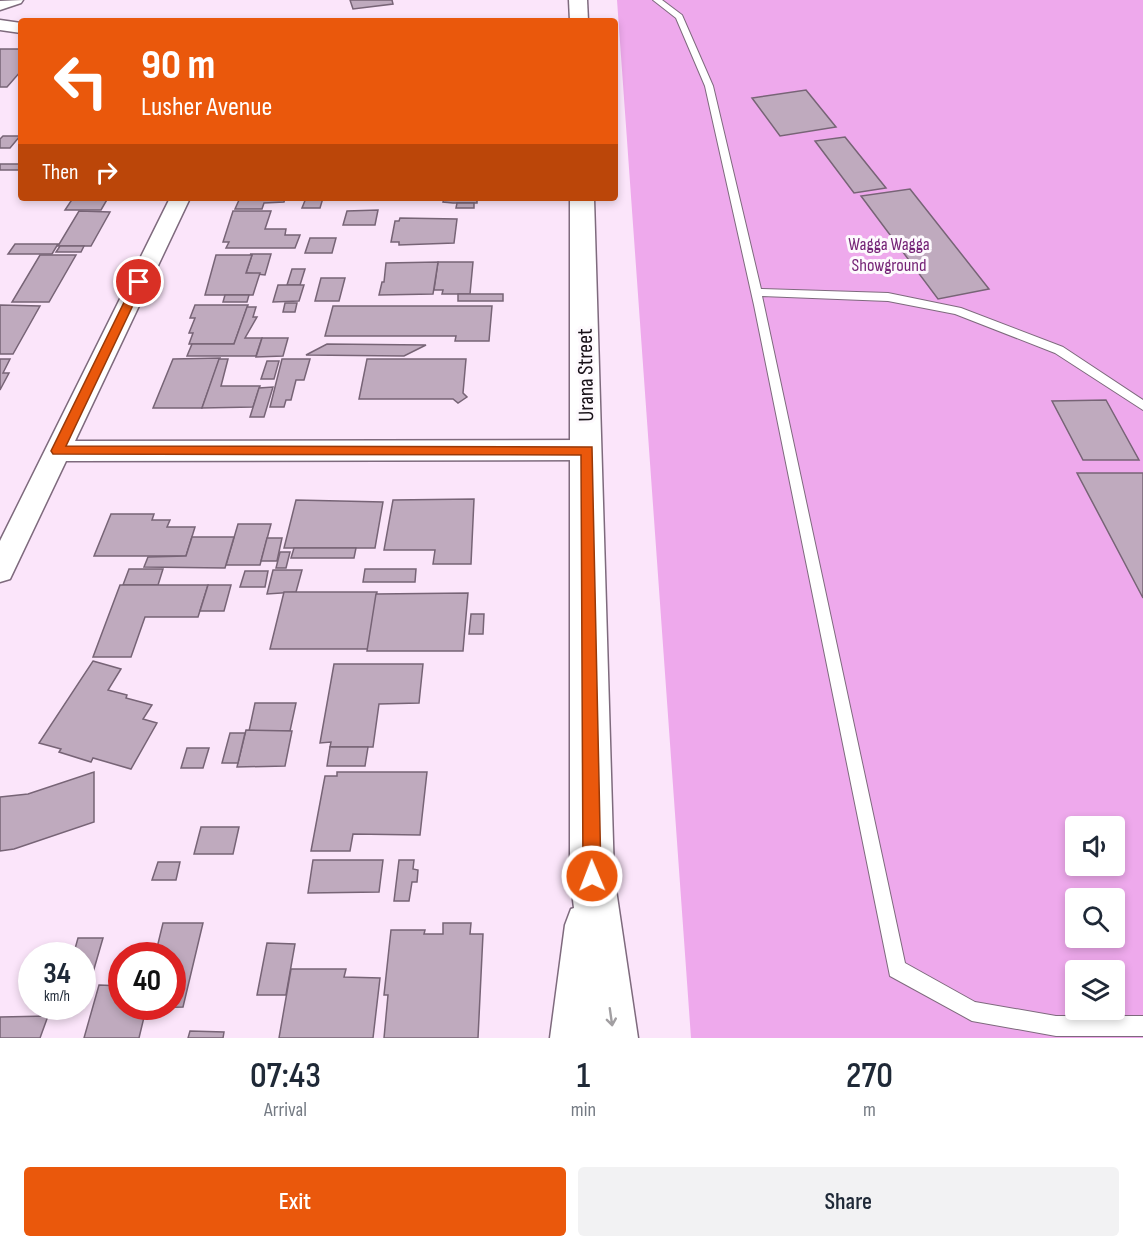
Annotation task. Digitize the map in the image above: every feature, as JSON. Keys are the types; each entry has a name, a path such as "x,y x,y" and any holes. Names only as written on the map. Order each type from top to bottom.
{"street":[{"path":"0,6 16,0"},
{"path":"578,0 579,18"},
{"path":"0,25 18,28"},
{"path":"0,30 18,29"},
{"path":"0,570 179,201"},
{"name":"Urana Street","path":"574,1038 592,876 582,201"},
{"path":"57,451 587,450"},
{"name":"Urana Street","path":"592,876 614,1038"}],"lane":[{"path":"657,0 680,17 709,86 756,292 897,969 972,1011 1056,1026 1143,1026"},
{"path":"756,292 888,297 957,310 1059,350 1143,406"}],"green space":[{"name":"Wagga Wagga Showground","path":"617,0 1143,0 1143,1038 691,1038"}],"building":[{"path":"350,0 392,0 393,4 353,9"},
{"path":"0,49 18,49 18,74 7,87 0,87"},
{"path":"806,90 836,127 780,136 752,98"},
{"path":"3,136 18,136 10,148 0,148 0,139"},
{"path":"845,137 886,188 854,193 815,141"},
{"path":"0,164 18,164 18,170 0,170"},
{"path":"910,189 989,289 938,299 861,196"},
{"path":"71,201 106,201 101,210 65,210"},
{"path":"239,201 284,201 264,203 262,209 235,209"},
{"path":"305,201 322,201 320,208 302,208"},
{"path":"477,201 477,203 453,203 443,202"},
{"path":"457,203 474,203 474,208 456,208"},
{"path":"378,210 375,225 343,225 347,211"},
{"path":"79,211 110,212 91,246 58,246"},
{"path":"233,211 271,211 265,229 286,229 285,235 300,235 295,248 226,248 229,242 223,242"},
{"path":"400,218 457,219 454,243 399,245 399,242 391,242 395,221 399,221"},
{"path":"310,238 336,238 332,253 305,253"},
{"path":"15,244 58,244 52,254 8,254"},
{"path":"60,246 84,246 81,252 56,252"},
{"path":"250,254 271,254 265,275 246,273 252,255"},
{"path":"40,255 76,255 49,302 12,302"},
{"path":"216,255 252,255 246,273 260,273 253,295 205,295"},
{"path":"438,262 473,262 470,294 442,294 443,290 434,290"},
{"path":"438,262 433,294 379,295 382,282 384,282 386,263"},
{"path":"292,269 305,269 300,285 287,285"},
{"path":"321,278 345,278 339,301 315,301"},
{"path":"278,285 304,285 299,301 273,302"},
{"path":"458,294 503,294 503,301 458,301"},
{"path":"225,295 249,295 247,302 223,302"},
{"path":"285,303 297,303 295,312 283,312"},
{"path":"0,305 40,306 13,354 0,354"},
{"path":"195,305 248,305 234,344 189,344 193,333 189,333 195,318 190,318"},
{"path":"333,306 492,306 489,341 455,341 456,336 325,336"},
{"path":"247,307 256,307 253,317 257,317 245,338 262,338 256,356 187,356 192,344 234,344"},
{"path":"262,338 288,338 283,356 256,357"},
{"path":"327,344 426,345 404,356 306,355"},
{"path":"220,358 202,408 153,408 173,359"},
{"path":"0,359 10,359 3,373 9,373 0,390"},
{"path":"219,359 228,359 221,386 260,386 253,407 202,408"},
{"path":"282,359 310,359 304,380 296,380 291,400 286,400 284,407 270,407"},
{"path":"367,359 466,359 463,393 467,397 458,403 453,399 359,399"},
{"path":"267,361 279,361 274,379 261,379"},
{"path":"273,387 264,417 250,417 259,388"},
{"path":"1106,400 1139,460 1083,460 1052,401"},
{"path":"1077,473 1143,473 1143,598"},
{"path":"474,499 471,564 433,564 435,550 384,550 393,500"},
{"path":"296,500 383,502 375,548 284,548"},
{"path":"111,514 154,514 152,520 170,520 167,527 195,527 186,556 94,556"},
{"path":"238,524 271,524 260,565 226,565"},
{"path":"192,537 234,537 225,568 144,567 148,557 186,556"},
{"path":"267,538 282,538 277,561 261,561"},
{"path":"294,548 356,548 354,558 291,558"},
{"path":"280,552 290,552 286,568 276,568"},
{"path":"129,569 163,569 158,585 123,585"},
{"path":"365,569 416,569 415,582 363,582"},
{"path":"273,570 302,570 296,592 267,594"},
{"path":"245,571 268,571 265,587 240,587"},
{"path":"120,585 208,585 198,617 145,617 131,657 93,657"},
{"path":"208,585 231,585 224,611 200,611"},
{"path":"284,592 377,592 368,649 270,649"},
{"path":"468,593 463,651 367,651 376,594"},
{"path":"471,614 484,614 483,634 469,634"},
{"path":"93,661 121,669 108,690 152,705 143,719 157,723 131,769 93,758 91,762 59,752 61,749 39,743"},
{"path":"334,664 423,664 419,703 379,704 373,747 330,747 331,742 320,743"},
{"path":"255,703 296,703 290,731 249,731"},
{"path":"246,730 292,731 285,766 237,767"},
{"path":"230,733 245,733 238,763 222,763"},
{"path":"330,747 368,747 365,766 327,766"},
{"path":"187,748 209,748 203,768 181,768"},
{"path":"94,772 94,822 14,849 0,851 0,797 28,794"},
{"path":"337,772 427,772 420,835 353,834 350,851 311,851 325,776 337,776"},
{"path":"201,827 239,827 233,854 194,854"},
{"path":"313,860 383,860 379,892 308,893"},
{"path":"399,860 414,860 413,869 418,870 417,882 412,882 409,901 394,901"},
{"path":"158,862 180,862 176,880 152,880"},
{"path":"163,923 203,923 186,994 186,942 158,942"},
{"path":"443,923 471,923 470,934 483,934 478,1038 384,1038 388,995 384,995 391,930 425,930 424,934 443,934"},
{"path":"78,938 103,938 96,962 96,942 77,942"},
{"path":"267,943 295,944 286,995 257,995"},
{"path":"291,969 346,969 344,977 380,978 373,1038 279,1038"},
{"path":"99,985 108,985 108,1020 143,1020 139,1038 84,1038 89,1020 96,1020 96,996"},
{"path":"0,1017 18,1017 18,1020 47,1020 40,1038 0,1038"},
{"path":"190,1031 224,1032 223,1038 188,1038"}],"route":[{"path":"139,282 57,451 587,450 592,876"}]}
